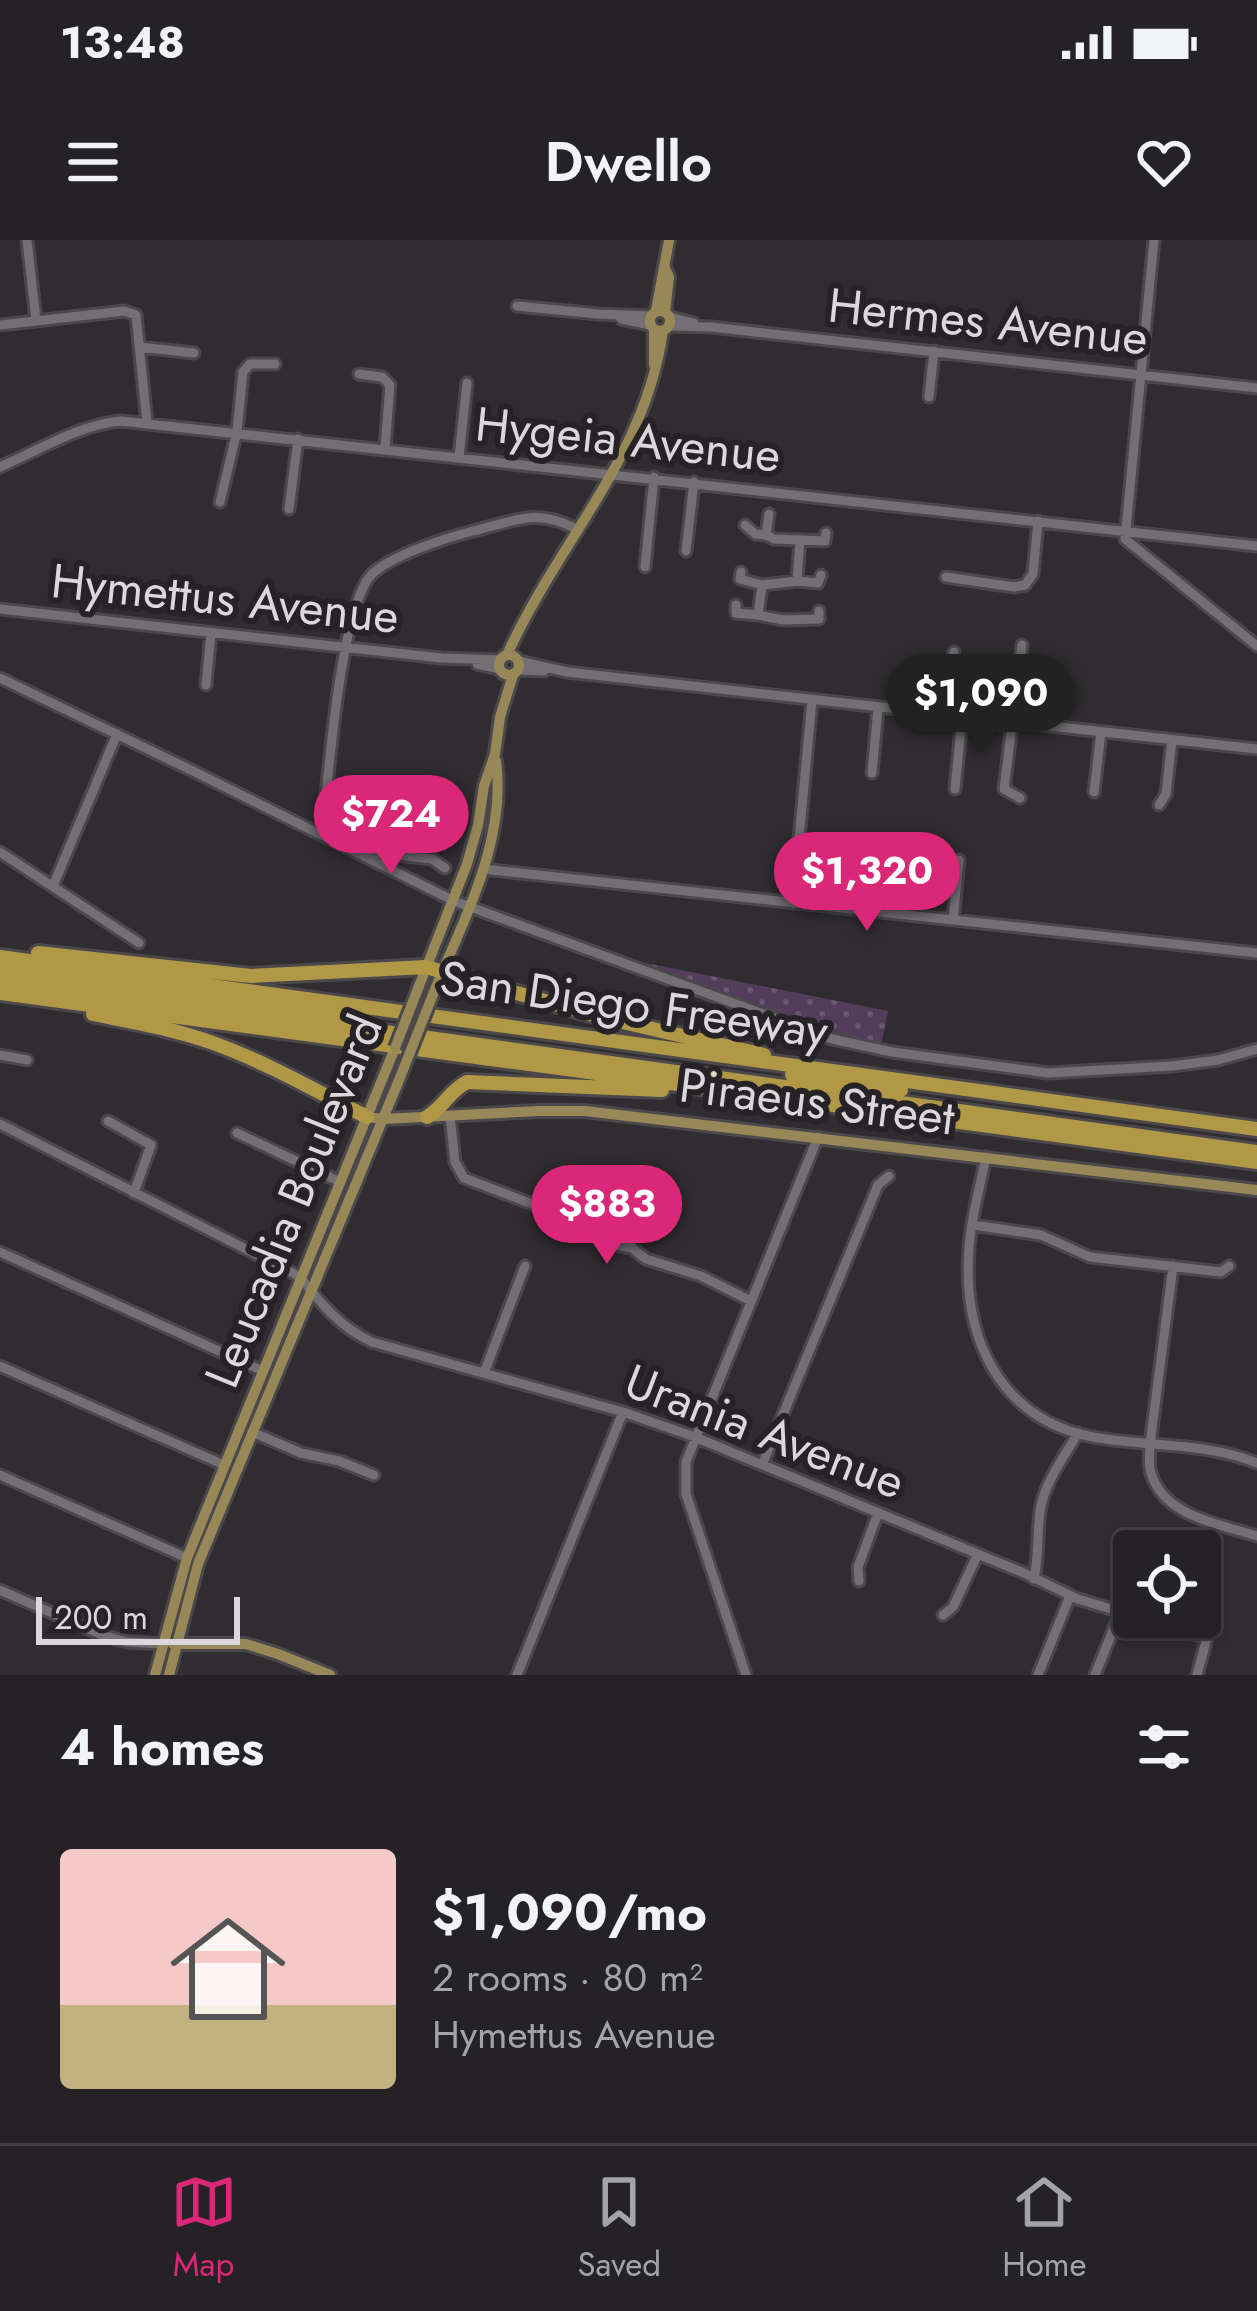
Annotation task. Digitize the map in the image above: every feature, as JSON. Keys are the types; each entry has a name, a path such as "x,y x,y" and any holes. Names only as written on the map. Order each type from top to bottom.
{"highway":[{"path":"0,956 35,953 251,976 434,969 597,1016 759,1052 779,1064"},
{"name":"San Diego Freeway","path":"0,956 1257,1134"},
{"path":"0,968 1257,1134"},
{"path":"0,980 1257,1151"},
{"name":"San Diego Freeway","path":"0,993 1257,1162"},
{"path":"60,1001 89,1013 216,1044 367,1117"},
{"path":"428,1117 441,1108 453,1089 467,1082 751,1093"},
{"path":"450,1116 453,1089"}],"main road":[{"name":"Leucadia Boulevard","path":"155,1675 187,1558 224,1465 263,1371 383,1120 434,992 434,969 478,825 509,665 526,619 614,473 639,421 660,356 669,240"},
{"name":"Leucadia Boulevard","path":"169,1675 198,1564 307,1285 340,1182 419,986 469,907 494,828 500,788 495,754"},
{"name":"Piraeus Street","path":"367,1117 584,1111 1257,1190"},
{"path":"164,1644 246,1644 330,1675"}],"street":[{"path":"27,240 36,320"},
{"path":"1154,240 1125,539 1257,646"},
{"name":"Hermes Avenue","path":"517,305 1257,388"},
{"path":"0,325 124,310 136,314 148,423"},
{"path":"139,347 194,353"},
{"path":"929,397 934,351"},
{"path":"220,502 237,431 243,372 246,365 275,364"},
{"path":"359,374 382,377 390,386 385,448"},
{"path":"459,457 467,383"},
{"name":"Hygeia Avenue","path":"0,467 104,422 148,423 1257,545"},
{"path":"290,509 298,439"},
{"path":"645,567 654,477"},
{"path":"686,551 694,482"},
{"path":"766,535 769,514"},
{"path":"322,834 345,647 362,589 373,574 441,539 529,518 548,516 578,530"},
{"path":"946,577 1025,585 1033,574 1038,521"},
{"path":"745,525 755,534 774,539 825,541 826,533"},
{"path":"797,581 800,540"},
{"path":"741,572 740,579 762,585 818,583 820,575"},
{"path":"758,615 762,585"},
{"path":"736,605 736,613 783,620 819,619 819,610"},
{"name":"Hymettus Avenue","path":"0,610 1257,749"},
{"path":"206,685 211,633"},
{"path":"1020,798 1004,789 1022,645"},
{"path":"946,716 954,652"},
{"path":"0,678 454,901 832,1040 1048,1072 1178,1065 1257,1049"},
{"path":"793,903 812,700"},
{"path":"872,773 878,708"},
{"path":"955,789 962,718"},
{"path":"1094,792 1101,732"},
{"path":"53,886 117,734"},
{"path":"1159,805 1166,794 1172,740"},
{"path":"351,849 432,860 445,868"},
{"path":"0,852 139,943"},
{"path":"953,920 958,860"},
{"path":"482,868 1257,953"},
{"path":"0,1055 27,1060"},
{"path":"450,1116 455,1162 464,1178 548,1210"},
{"path":"107,1121 151,1144 134,1193"},
{"name":"Urania Avenue","path":"0,1124 307,1285 340,1323 372,1342 623,1412 695,1438 1113,1611"},
{"path":"237,1133 340,1182"},
{"path":"746,1675 686,1494 686,1462 818,1137"},
{"path":"986,1157 969,1246 970,1290 975,1330 1002,1384 1044,1420 1078,1433 1257,1463"},
{"path":"762,1465 878,1185 889,1176"},
{"path":"973,1225 1041,1235 1090,1256 1221,1272 1229,1266"},
{"path":"632,1248 646,1259 701,1276 751,1301"},
{"path":"0,1252 263,1371"},
{"path":"484,1373 525,1266"},
{"path":"1173,1266 1150,1473 1168,1502 1192,1516 1257,1536"},
{"path":"0,1366 224,1465"},
{"path":"517,1675 623,1412"},
{"path":"252,1432 374,1475"},
{"path":"1034,1579 1040,1508 1047,1486 1078,1433"},
{"path":"0,1475 187,1558"},
{"path":"859,1581 858,1567 878,1513"},
{"path":"943,1615 953,1607 978,1554"},
{"path":"0,1590 102,1635 164,1644"},
{"path":"1038,1675 1070,1596"},
{"path":"1095,1675 1113,1630"},
{"name":"Urania Avenue","path":"1197,1675 1207,1638"}],"shaded area":[{"path":"595,953 888,1011 880,1051"}]}
